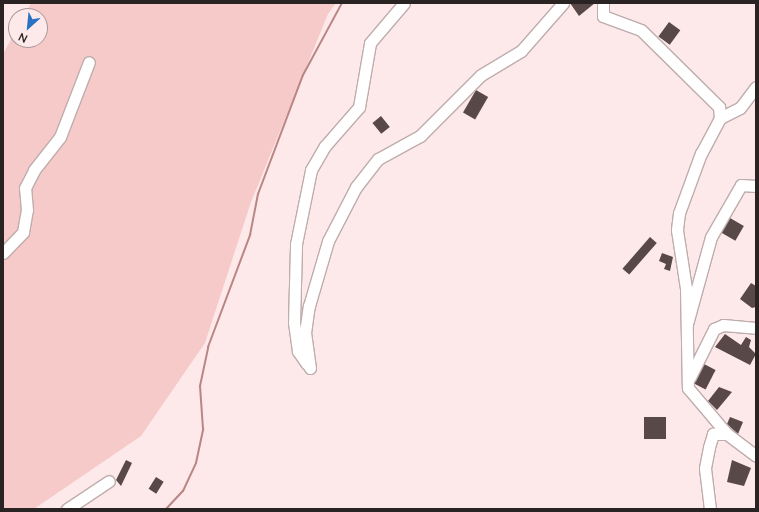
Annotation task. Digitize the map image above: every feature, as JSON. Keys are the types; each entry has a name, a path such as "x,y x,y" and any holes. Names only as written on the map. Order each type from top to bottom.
{"street":[{"path":"404,3 370,43 359,107 317,159 304,199 296,244 294,323 298,351 310,368 305,333 309,306 328,241 356,187 378,159 420,136 481,75 521,51 563,3"},
{"path":"603,3 603,16 642,30 720,106 720,118 701,152 679,212 677,230 685,267 688,381 691,394 727,434 756,456"},
{"path":"3,253 23,232 28,210 25,188 34,170 60,137 89,62"},
{"path":"720,118 740,108 756,86"},
{"path":"686,328 696,303 711,237 741,185 756,186"},
{"path":"688,381 714,329 723,326 756,328"},
{"path":"710,509 705,468 709,446 713,434 727,434"},
{"path":"67,509 109,481"}],"shaded area":[{"path":"31,3 336,3 328,14 251,202 205,343 141,436 34,509 3,509 3,54 8,45 8,48 48,48 48,8 28,8"}],"building":[{"path":"570,3 595,3 579,16"},
{"path":"669,22 680,30 670,45 658,37"},
{"path":"476,90 488,97 475,120 463,113"},
{"path":"381,116 390,127 381,134 372,123"},
{"path":"730,218 744,226 735,241 722,233"},
{"path":"650,237 657,243 629,275 622,269"},
{"path":"662,253 673,257 670,271 664,269 666,264 659,261"},
{"path":"751,283 756,286 756,307 752,308 740,299"},
{"path":"725,334 741,345 746,337 751,340 749,347 756,354 750,365 715,347"},
{"path":"704,364 716,370 706,390 694,384"},
{"path":"719,387 732,392 717,410 708,401"},
{"path":"644,417 666,417 666,439 644,439"},
{"path":"730,417 743,422 738,434 727,424"},
{"path":"126,460 132,463 121,486 116,480"},
{"path":"732,460 751,468 744,486 727,482"},
{"path":"156,477 164,482 156,494 149,489"}],"waterway":[{"path":"166,509 183,491 196,463 203,429 200,386 208,347 250,235 258,194 303,75 342,3"}]}
